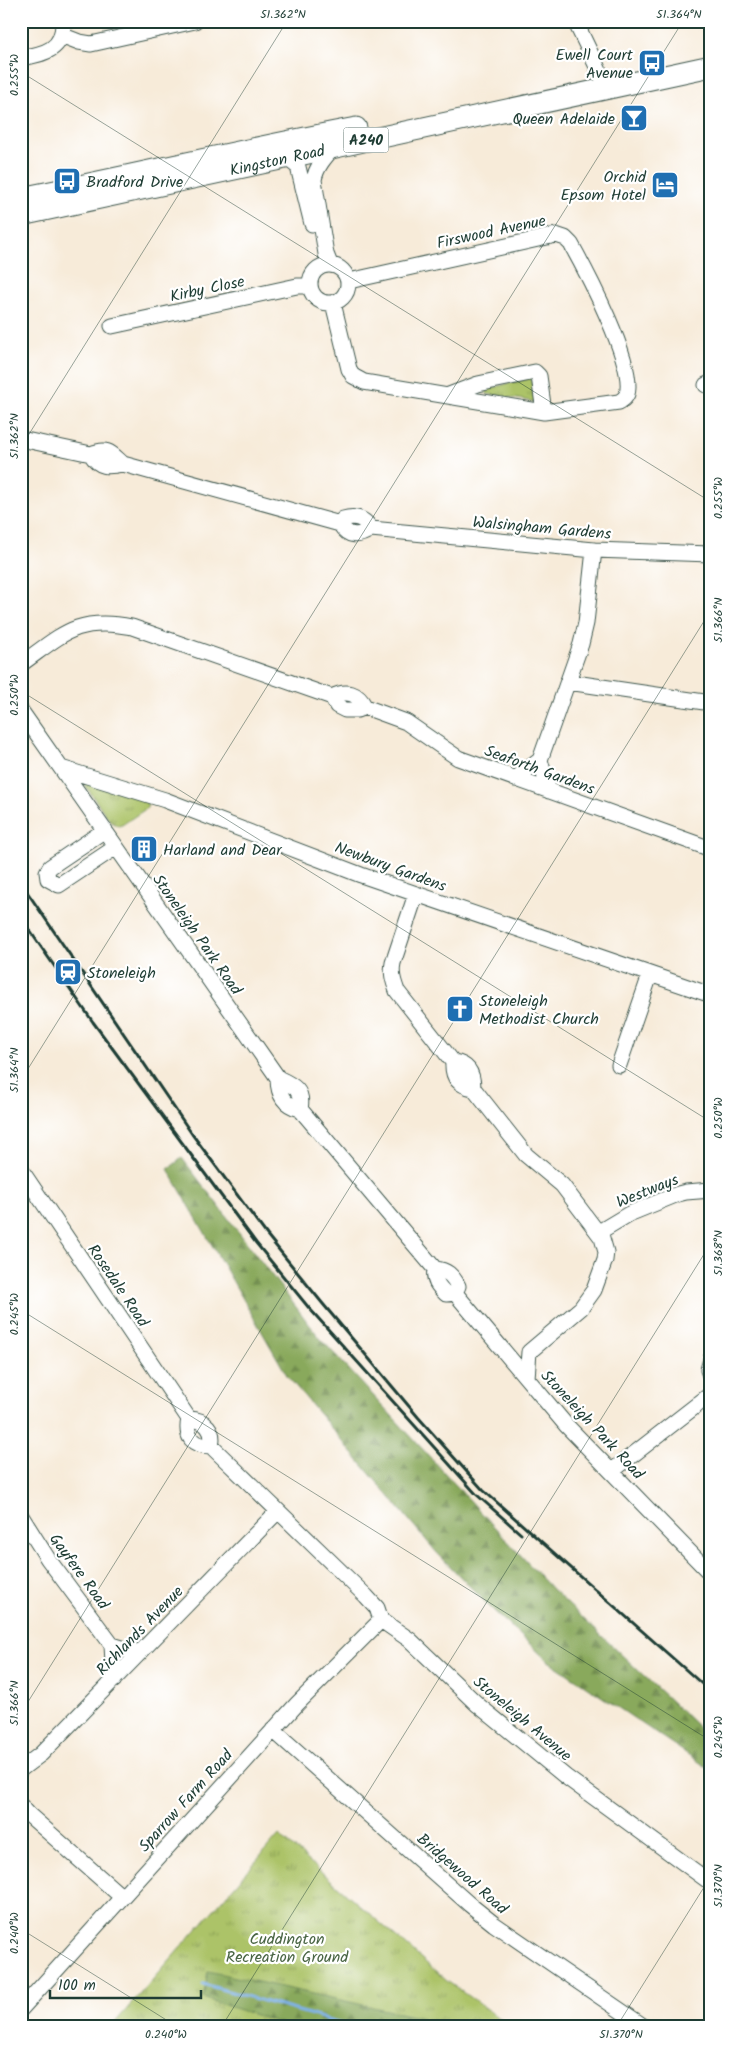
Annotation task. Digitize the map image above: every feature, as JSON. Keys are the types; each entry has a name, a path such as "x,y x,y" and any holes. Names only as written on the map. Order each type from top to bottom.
{"highway":[{"name":"Kingston Road","path":"21,198 143,174 276,143 711,55"},
{"name":"Kingston Road","path":"21,215 711,66"}],"street":[{"path":"21,58 46,53 57,44 62,28 79,42 91,44 196,21"},
{"path":"575,21 602,77"},
{"path":"323,266 336,265 344,272 348,282 348,287 343,297 334,303 320,301 312,292 310,279 323,266 326,254 314,180 315,174 334,147"},
{"path":"287,158 298,167 323,266"},
{"name":"Firswood Avenue","path":"334,303 349,369 353,376 364,382 544,412 619,402 625,398 627,393 625,369 617,339 580,260 571,244 565,238 556,235 546,236 348,282"},
{"name":"Kirby Close","path":"112,326 297,286 310,286"},
{"name":"Firswood Avenue","path":"449,395 478,384 535,372 539,376 544,412"},
{"name":"Walsingham Gardens","path":"21,439 91,454 96,462 103,467 123,464 340,524 348,533 354,536 364,534 371,529 594,550 711,554"},
{"path":"515,779 540,760 568,682 586,623 594,550"},
{"name":"Seaforth Gardens","path":"21,664 63,634 79,626 113,623 132,627 332,697 337,706 345,710 357,710 365,707 406,722 458,758 711,849"},
{"path":"568,682 711,703"},
{"name":"Stoneleigh Park Road","path":"21,711 278,1078 278,1090 282,1098 292,1107 300,1109 435,1269 434,1278 440,1288 446,1294 455,1293 566,1425 711,1574"},
{"path":"540,760 549,791"},
{"name":"Newbury Gardens","path":"62,768 165,800 352,872 711,995"},
{"path":"105,830 50,867 47,872 48,879 59,885 116,847"},
{"path":"416,894 391,972 397,991 453,1062 452,1071 456,1080 464,1086 472,1088 526,1155 557,1180 599,1232 605,1243 605,1260 588,1301 529,1352 504,1351"},
{"path":"618,1065 650,975"},
{"name":"Rosedale Road","path":"21,1170 189,1419 187,1432 190,1438 196,1444 211,1446 331,1563"},
{"name":"Westways","path":"599,1232 623,1217 678,1194 711,1190"},
{"path":"527,1378 529,1352"},
{"path":"711,1359 708,1370 711,1378"},
{"path":"612,1472 711,1394"},
{"name":"Richlands Avenue","path":"21,1769 41,1754 278,1511"},
{"name":"Gayfere Road","path":"21,1516 48,1559 112,1645"},
{"name":"Stoneleigh Avenue","path":"331,1563 377,1608 380,1620 410,1640 478,1704 566,1777 711,1883"},
{"name":"Sparrow Farm Road","path":"21,2009 273,1730 380,1620"},
{"path":"114,1680 112,1645 139,1653"},
{"name":"Bridgewood Road","path":"273,1730 469,1904 517,1940 643,2026"},
{"path":"21,1806 122,1897"}],"green space":[{"path":"531,376 535,402 487,394 486,390"},
{"path":"82,781 148,800 147,808 118,826 110,821"},
{"path":"182,1158 319,1337 552,1589 711,1739 711,1770 547,1660 493,1610 437,1553 288,1377 168,1169"},
{"name":"Cuddington Recreation Ground","path":"279,1835 447,1981 510,2026 112,2026"},
{"path":"208,1971 459,2026 289,2026 203,1998"}],"waterway":[{"path":"203,1984 351,2026"}],"railway":[{"path":"21,883 192,1134 267,1235 418,1417 483,1490 711,1692"},
{"path":"21,918 93,1022 256,1243 309,1308 477,1495 521,1534"}],"place":[{"name":"Ewell Court Avenue","path":"652,63"},
{"name":"Queen Adelaide","path":"634,118"},
{"name":"Bradford Drive","path":"67,181"},
{"name":"Orchid Epsom Hotel","path":"665,185"},
{"name":"Harland and Dear","path":"144,849"},
{"name":"Stoneleigh","path":"68,972"},
{"name":"Stoneleigh Methodist Church","path":"460,1009"}]}
